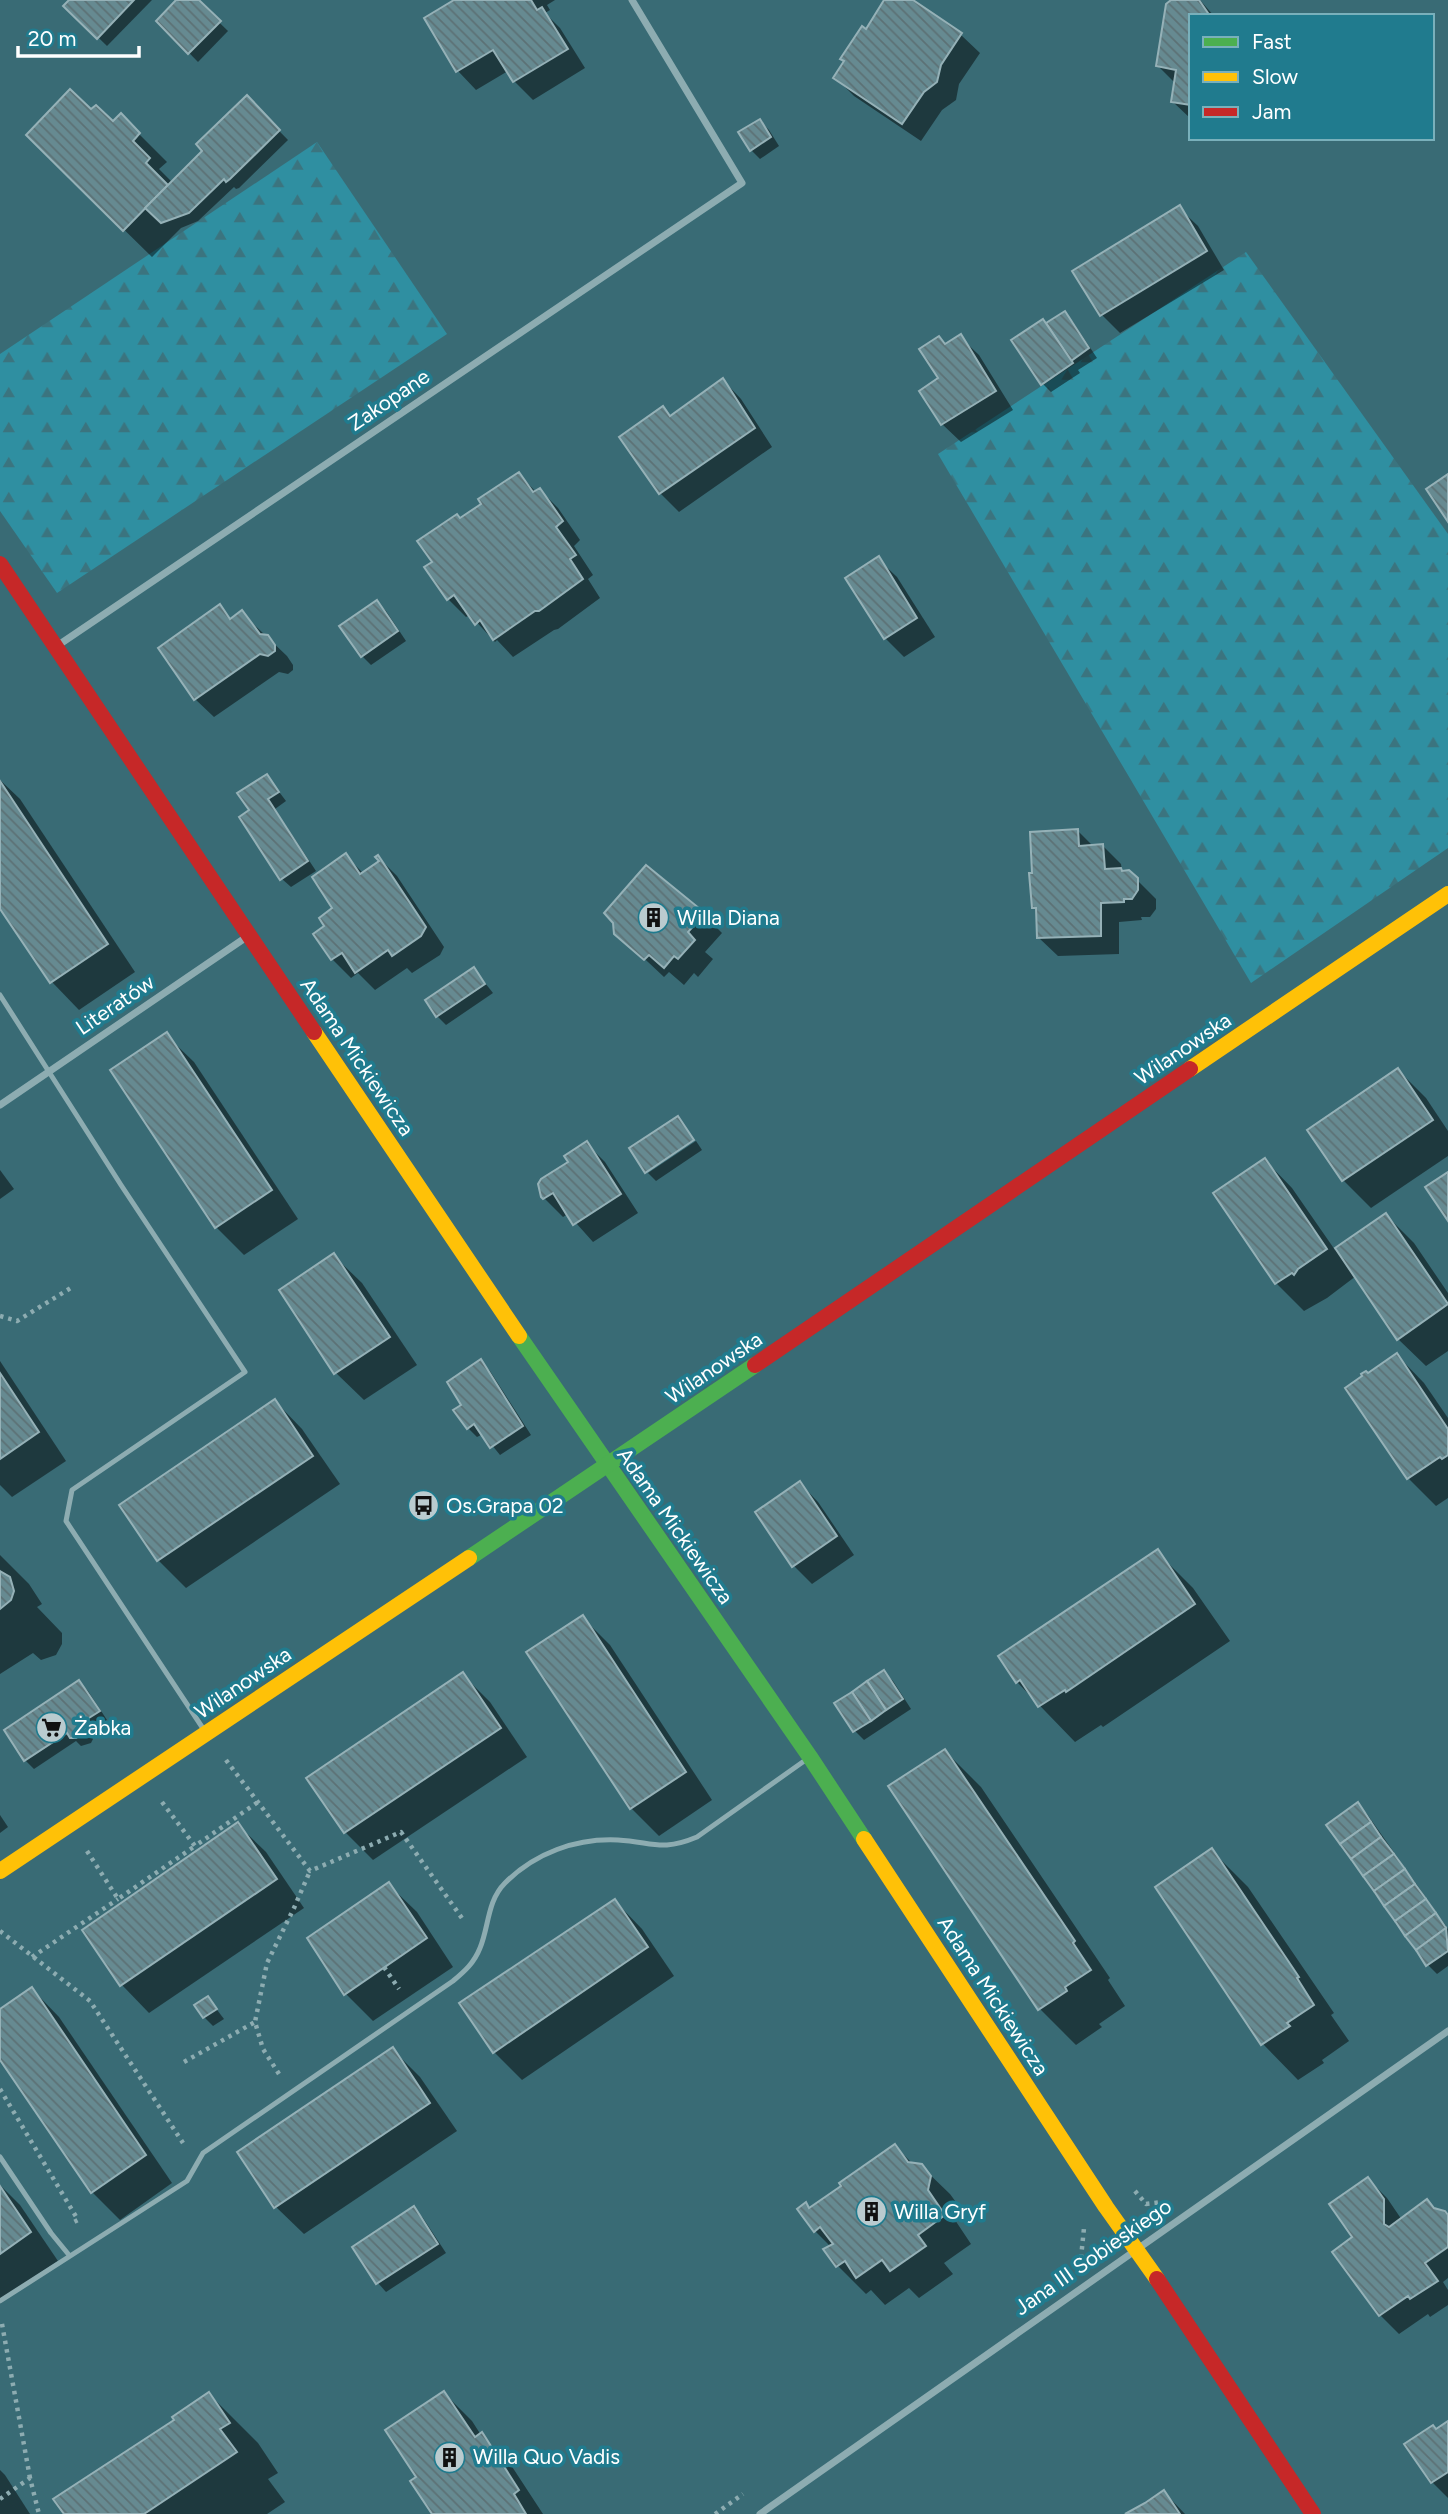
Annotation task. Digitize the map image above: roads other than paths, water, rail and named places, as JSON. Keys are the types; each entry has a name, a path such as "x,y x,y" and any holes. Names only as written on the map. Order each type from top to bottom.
{"street":[{"name":"Zakopane","path":"56,646 742,183 632,0"},
{"name":"Adama Mickiewicza","path":"0,564 608,1465 810,1757 1106,2207 1137,2248 1313,2514"},
{"name":"Wilanowska","path":"0,1871 608,1465 1448,894"},
{"name":"Literatów","path":"0,1105 250,935"},
{"name":"Jana III Sobieskiego","path":"760,2514 1448,2031"}],"lane":[{"path":"0,995 245,1372 72,1490 66,1521 205,1732"},
{"path":"0,2301 187,2181 203,2153 453,1981 471,1965 476,1956 493,1901 502,1886 535,1860 559,1848 591,1840 620,1840 664,1847 678,1845 697,1837 810,1757"},
{"path":"0,2157 69,2255"}],"place":[{"name":"Willa Diana","path":"654,918"},
{"name":"Os.Grapa 02","path":"423,1506"},
{"name":"Żabka","path":"51,1728"},
{"name":"Willa Gryf","path":"871,2212"},
{"name":"Willa Quo Vadis","path":"450,2457"}]}
